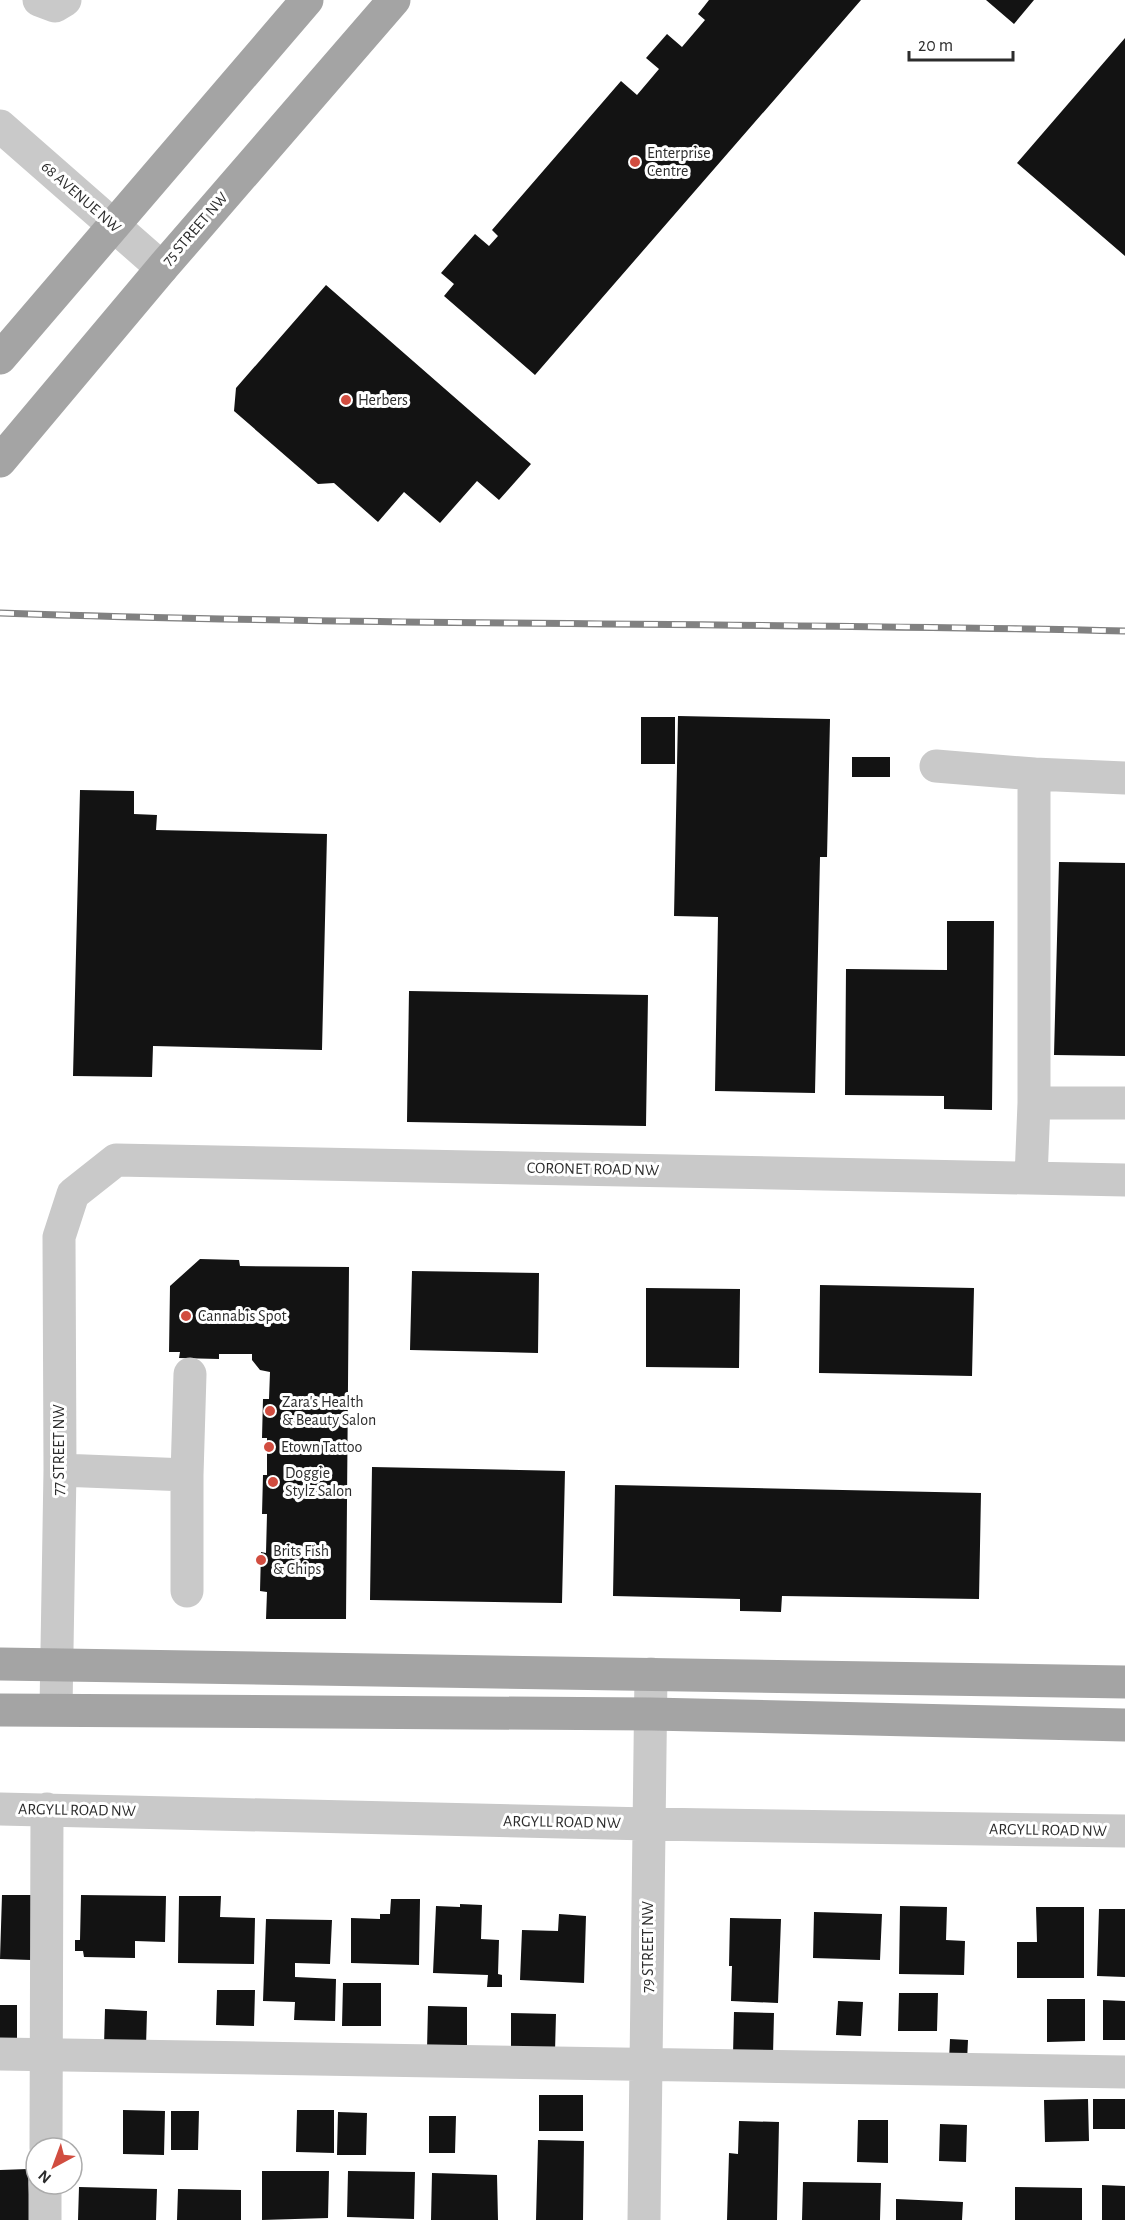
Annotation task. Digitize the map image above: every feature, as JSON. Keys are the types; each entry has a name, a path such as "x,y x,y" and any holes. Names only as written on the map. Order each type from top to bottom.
{"main road":[{"path":"0,358 307,0"},
{"name":"75 STREET NW","path":"0,461 162,268 394,0"},
{"path":"0,1664 1125,1682"},
{"path":"0,1710 651,1714 1125,1725"}],"street":[{"path":"39,0 55,6 65,0"},
{"name":"68 AVENUE NW","path":"0,126 162,268"},
{"path":"936,766 1125,778"},
{"path":"1031,1178 1034,1102 1034,774"},
{"path":"1034,1102 1125,1103"},
{"name":"CORONET ROAD NW","path":"74,1194 116,1160 1125,1180"},
{"name":"77 STREET NW","path":"56,1709 60,1470 58,1237 74,1194"},
{"path":"187,1591 190,1374"},
{"path":"60,1470 187,1475"},
{"name":"79 STREET NW","path":"644,2220 651,1674"},
{"name":"ARGYLL ROAD NW","path":"0,1809 1125,1832"},
{"path":"46,2136 47,1809"},
{"path":"0,2054 1125,2072"},
{"path":"45,2196 45,2220"}],"building":[{"name":"Enterprise Centre","path":"709,0 861,0 535,375 444,296 454,284 441,273 475,234 489,246 498,236 492,230 621,81 637,95 659,69 646,58 667,34 682,47 705,20 698,14"},
{"path":"986,0 1034,0 1014,24"},
{"path":"1125,38 1125,256 1017,163"},
{"name":"Herbers","path":"326,285 531,464 499,500 477,481 440,523 404,492 378,522 334,483 318,484 234,411 236,388"},
{"path":"678,716 830,719 827,857 820,857 815,1093 715,1091 718,917 674,916"},
{"path":"641,717 675,717 675,764 641,764"},
{"path":"852,757 890,757 890,777 852,777"},
{"path":"80,790 134,791 134,814 157,815 156,830 327,834 322,1050 153,1046 152,1077 73,1076"},
{"path":"1059,862 1125,863 1125,1056 1054,1055"},
{"path":"947,921 994,921 992,1110 944,1109 944,1096 845,1095 846,969 947,970"},
{"path":"409,991 648,995 646,1126 407,1122"},
{"path":"200,1259 239,1260 240,1266 349,1267 346,1619 266,1619 267,1592 260,1591 261,1552 266,1553 267,1514 262,1514 263,1475 267,1475 267,1438 262,1438 263,1399 269,1399 270,1372 260,1370 252,1360 252,1354 219,1354 219,1359 179,1358 180,1352 169,1352 170,1286"},
{"path":"412,1271 539,1273 538,1353 410,1350"},
{"path":"820,1285 974,1288 972,1376 819,1373"},
{"path":"646,1288 740,1289 739,1368 646,1367"},
{"path":"372,1467 565,1471 562,1603 370,1600"},
{"path":"615,1485 981,1493 979,1599 782,1596 781,1612 740,1611 740,1599 613,1596"},
{"path":"2,1895 36,1895 31,1960 0,1959"},
{"path":"81,1895 166,1896 165,1942 135,1941 135,1958 84,1957 83,1951 75,1951 75,1940 80,1940"},
{"path":"179,1896 221,1896 220,1917 255,1918 254,1964 178,1963"},
{"path":"391,1899 420,1899 419,1965 351,1963 351,1918 380,1919 380,1914 390,1914"},
{"path":"460,1904 482,1905 481,1939 499,1940 498,1974 502,1975 502,1987 487,1987 488,1975 433,1973 436,1906 460,1907"},
{"path":"900,1906 947,1907 946,1940 965,1941 964,1975 899,1974"},
{"path":"1036,1907 1084,1907 1084,1978 1017,1978 1017,1942 1037,1942"},
{"path":"1099,1909 1125,1909 1125,1977 1097,1976"},
{"path":"814,1912 882,1914 880,1960 813,1958"},
{"path":"559,1914 586,1916 584,1983 520,1980 522,1930 558,1931"},
{"path":"730,1918 781,1919 778,2003 731,2001"},
{"path":"266,1919 332,1920 330,1964 295,1963 295,1977 336,1979 335,2021 294,2020 295,2002 263,2001"},
{"path":"343,1983 381,1983 381,2026 342,2026"},
{"path":"217,1990 255,1990 254,2026 216,2025"},
{"path":"899,1993 938,1993 937,2031 898,2031"},
{"path":"1047,1999 1085,1999 1085,2041 1047,2042"},
{"path":"1103,2000 1125,2001 1125,2040 1103,2040"},
{"path":"838,2001 863,2002 861,2036 836,2035"},
{"path":"0,2005 17,2005 17,2044 0,2044"},
{"path":"428,2006 467,2007 467,2050 427,2050"},
{"path":"105,2009 147,2011 146,2047 104,2046"},
{"path":"734,2012 774,2013 773,2055 733,2055"},
{"path":"511,2013 556,2014 555,2052 511,2052"},
{"path":"950,2039 968,2040 967,2061 949,2060"},
{"path":"539,2095 583,2095 583,2131 539,2131"},
{"path":"1088,2099 1089,2141 1045,2142 1044,2100"},
{"path":"1093,2099 1125,2099 1125,2129 1093,2129"},
{"path":"123,2110 165,2111 164,2155 123,2154"},
{"path":"297,2110 334,2110 334,2153 296,2152"},
{"path":"171,2111 199,2111 198,2150 171,2150"},
{"path":"338,2112 367,2113 366,2155 337,2155"},
{"path":"429,2116 456,2116 455,2153 429,2153"},
{"path":"858,2120 888,2120 888,2163 857,2162"},
{"path":"739,2121 779,2122 777,2220 727,2220 729,2153 738,2154"},
{"path":"940,2124 967,2125 966,2162 939,2161"},
{"path":"538,2140 584,2141 583,2220 536,2220"},
{"path":"24,2169 24,2196 29,2196 30,2220 0,2220 0,2170"},
{"path":"262,2171 329,2171 328,2218 262,2220"},
{"path":"348,2171 415,2172 414,2219 347,2217"},
{"path":"432,2173 497,2175 498,2220 431,2220"},
{"path":"803,2182 881,2183 880,2220 802,2220"},
{"path":"1102,2185 1125,2186 1125,2220 1102,2220"},
{"path":"84,2187 157,2189 156,2220 78,2220 79,2196 84,2196"},
{"path":"1015,2187 1082,2188 1082,2220 1015,2220"},
{"path":"178,2189 241,2190 241,2220 177,2220"},
{"path":"896,2199 963,2202 962,2220 896,2220"}],"railway":[{"path":"0,613 281,620 1125,631"}],"place":[{"name":"Enterprise Centre","path":"635,162"},
{"name":"Herbers","path":"346,400"},
{"name":"Cannabis Spot","path":"186,1316"},
{"name":"Zara's Health & Beauty Salon","path":"270,1411"},
{"name":"Etown Tattoo","path":"269,1447"},
{"name":"Doggie Stylz Salon","path":"273,1482"},
{"name":"Brits Fish & Chips","path":"261,1560"}]}
